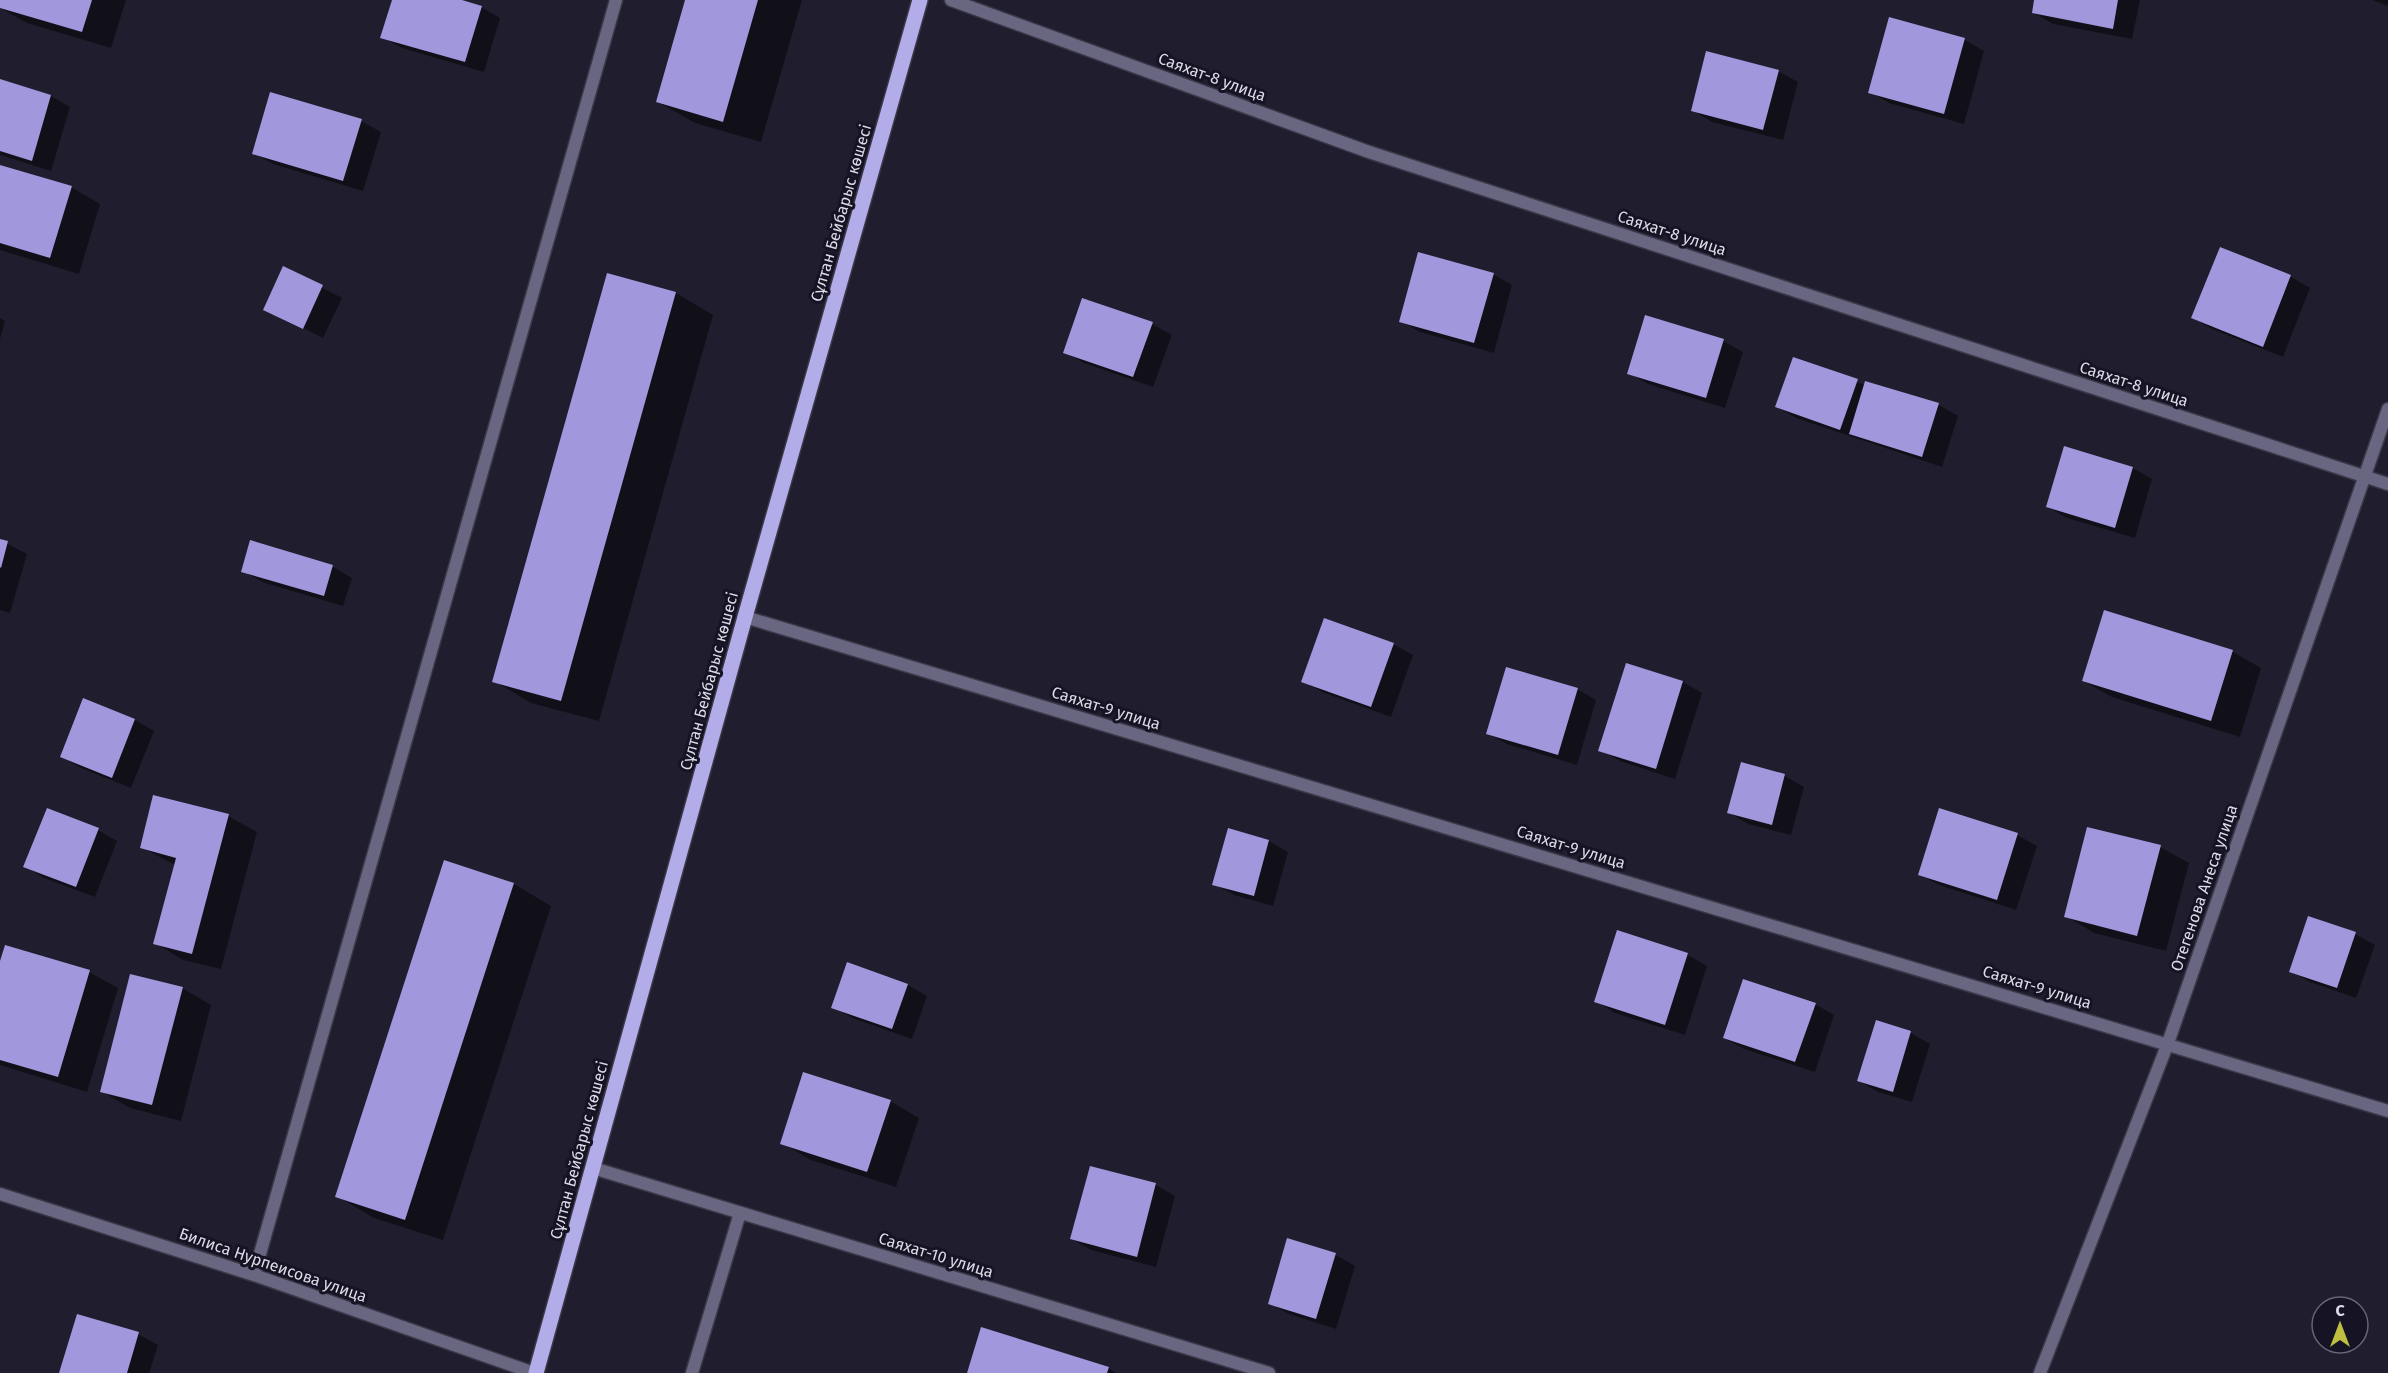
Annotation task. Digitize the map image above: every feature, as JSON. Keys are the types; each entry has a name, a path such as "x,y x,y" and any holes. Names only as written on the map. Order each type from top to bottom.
{"main road":[{"name":"Сұлтан Бейбарыс көшесі","path":"535,1373 745,617 920,0"}],"street":[{"path":"254,1275 616,0"},
{"name":"Саяхат-8 улица","path":"951,0 1369,152 2388,484"},
{"name":"Отегенова Анеса улица","path":"2040,1373 2168,1043 2388,409"},
{"name":"Саяхат-9 улица","path":"745,617 2388,1111"},
{"name":"Саяхат-10 улица","path":"592,1168 1269,1373"},
{"name":"Билиса Нурпеисова улица","path":"0,1194 254,1275 535,1373"},
{"path":"692,1373 740,1213"}],"building":[{"path":"0,0 92,0 82,32 0,8"},
{"path":"392,0 462,0 482,6 465,62 380,38"},
{"path":"685,0 758,0 723,122 656,102"},
{"path":"2034,0 2118,0 2113,29 2032,13"},
{"path":"1889,17 1965,38 1944,114 1868,93"},
{"path":"1706,51 1779,70 1763,130 1691,111"},
{"path":"0,79 51,95 32,161 0,151"},
{"path":"270,92 362,119 343,181 252,154"},
{"path":"0,165 72,186 50,258 0,243"},
{"path":"2220,247 2291,275 2263,347 2191,318"},
{"path":"1418,252 1494,273 1474,343 1399,322"},
{"path":"283,266 323,285 303,329 263,310"},
{"path":"607,273 676,292 561,701 492,682"},
{"path":"1082,298 1153,322 1133,377 1063,353"},
{"path":"1645,315 1724,339 1706,398 1627,374"},
{"path":"1793,357 1858,379 1840,430 1775,407"},
{"path":"1865,381 1939,403 1922,457 1849,434"},
{"path":"2064,446 2133,467 2115,528 2046,507"},
{"path":"0,539 8,541 1,568 0,567"},
{"path":"250,540 333,565 324,596 241,572"},
{"path":"2104,610 2233,650 2211,721 2082,681"},
{"path":"1324,618 1394,643 1371,707 1301,682"},
{"path":"1626,663 1683,681 1656,769 1598,751"},
{"path":"1506,667 1578,688 1558,755 1486,734"},
{"path":"83,698 135,719 112,778 60,757"},
{"path":"1741,762 1785,774 1772,825 1727,813"},
{"path":"153,795 229,814 192,954 153,944 176,858 140,848"},
{"path":"47,808 99,828 76,887 23,867"},
{"path":"1939,808 2018,833 1997,900 1918,875"},
{"path":"2087,827 2161,845 2137,936 2064,917"},
{"path":"1228,828 1269,840 1254,896 1212,885"},
{"path":"444,860 514,883 405,1220 335,1197"},
{"path":"2308,916 2356,932 2337,988 2289,972"},
{"path":"1617,930 1688,953 1665,1025 1594,1002"},
{"path":"5,945 90,970 58,1077 0,1060 0,961"},
{"path":"847,962 908,984 892,1029 831,1008"},
{"path":"130,974 183,987 152,1105 100,1092"},
{"path":"1743,979 1816,1003 1795,1062 1723,1038"},
{"path":"1876,1020 1911,1031 1893,1092 1857,1081"},
{"path":"803,1072 891,1100 867,1172 780,1144"},
{"path":"1090,1166 1156,1183 1137,1257 1070,1239"},
{"path":"1287,1238 1336,1253 1316,1319 1268,1304"},
{"path":"77,1314 139,1332 127,1373 59,1373"},
{"path":"981,1327 1109,1367 1107,1373 967,1373"}]}
